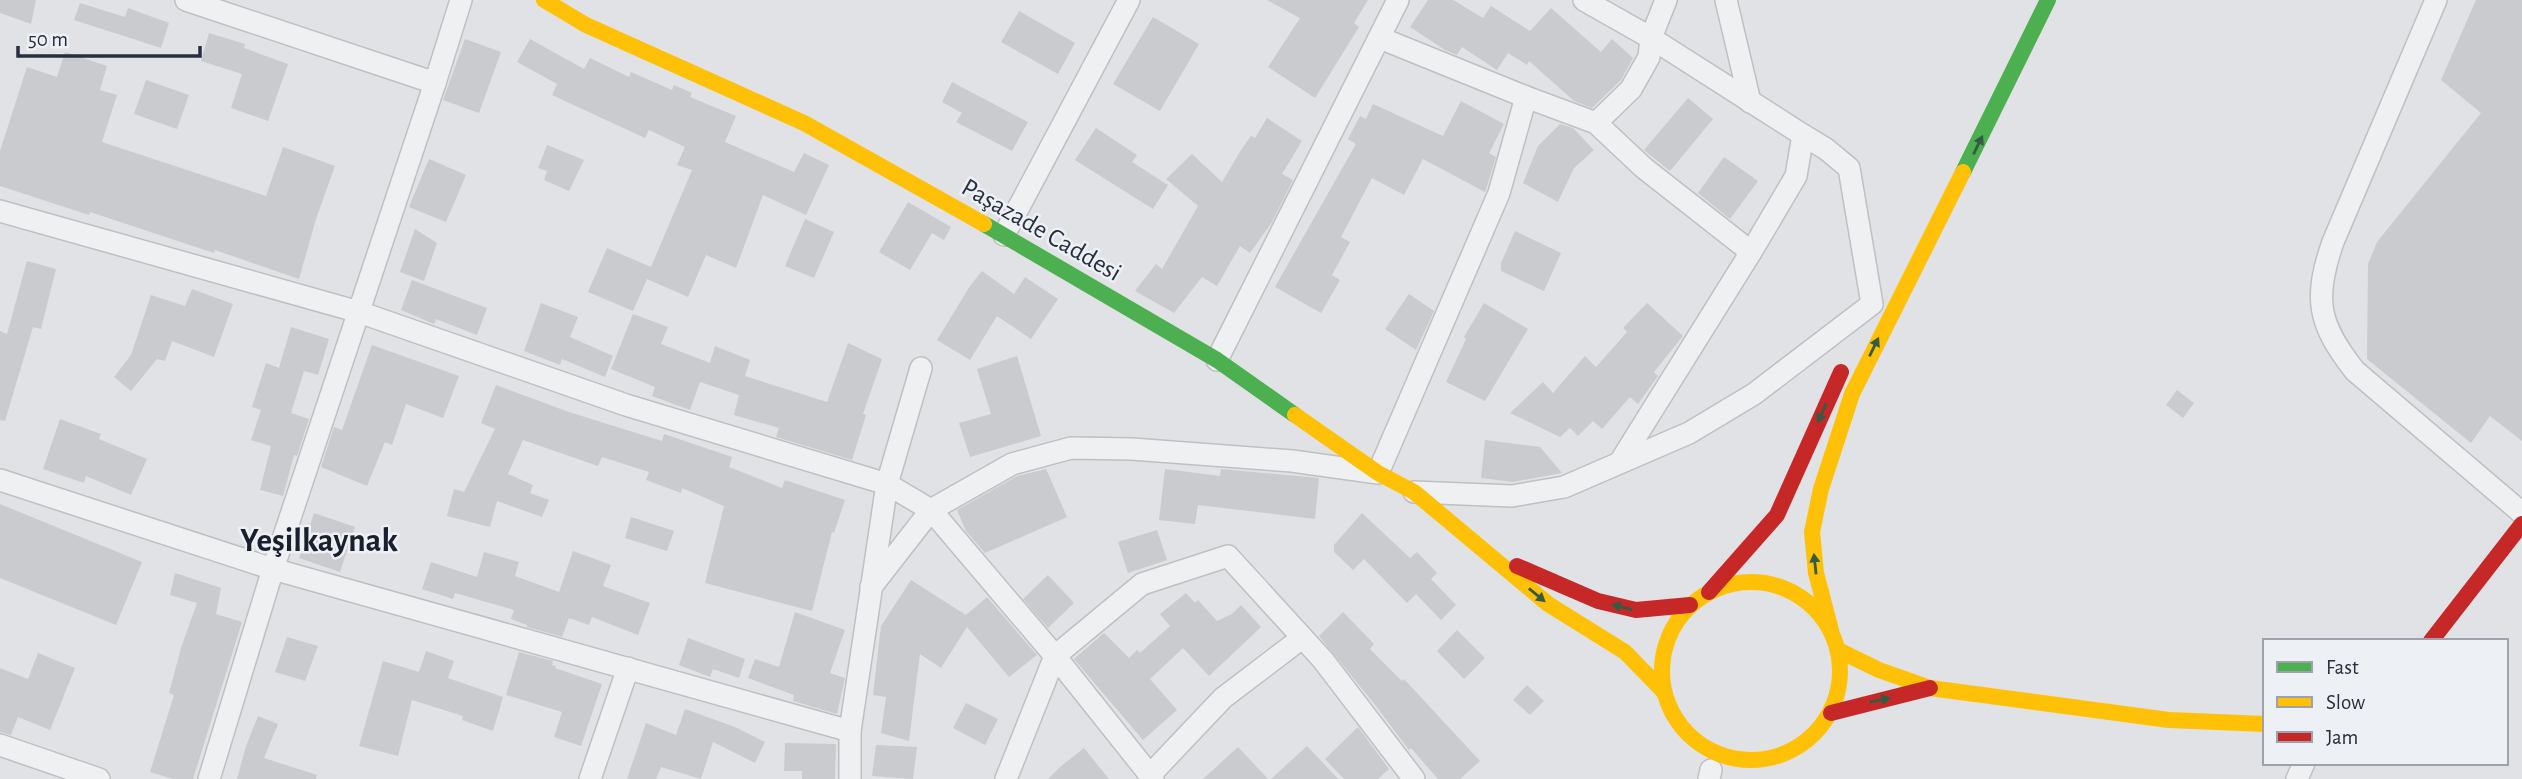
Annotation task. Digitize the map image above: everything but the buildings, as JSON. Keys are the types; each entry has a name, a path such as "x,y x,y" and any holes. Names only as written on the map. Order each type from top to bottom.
{"street":[{"path":"186,0 435,83"},
{"path":"209,779 273,569 461,0"},
{"name":"Paşazade Caddesi","path":"544,0 586,25 804,122 1217,360 1378,472 1413,492 1548,604 1625,652 1663,691"},
{"path":"1004,235 1129,0"},
{"path":"1217,360 1398,0"},
{"path":"1584,0 1651,38 1825,149 1849,168 1872,304"},
{"path":"1596,123 1631,89 1649,57 1651,38 1666,0"},
{"path":"1726,0 1750,102"},
{"path":"1884,282 1777,514 1759,538 1709,592 1690,605 1675,623 1665,644 1661,667 1663,691 1672,713 1685,732 1702,746 1721,756 1742,761 1784,755 1803,745 1819,731 1831,713 1840,682 1838,650 1816,573 1812,532 1821,489 1852,394 2048,0"},
{"path":"2436,0 2333,242 2325,263 2320,299 2326,327 2338,350 2355,371 2522,513"},
{"path":"1380,38 1596,123 1644,168 1751,252"},
{"path":"871,587 931,510 1012,464 1071,448 1132,449 1292,461 1378,472 1499,193 1527,97"},
{"path":"1620,462 1796,177 1802,135"},
{"path":"0,211 359,312 626,405 887,484 931,510 1055,656 1152,777 1223,698 1302,638"},
{"path":"1413,492 1512,496 1564,486 1689,433 1754,394 1872,304"},
{"path":"850,779 850,731 887,484 921,368"},
{"path":"0,480 273,569 850,731"},
{"path":"2433,639 2522,524"},
{"path":"1484,552 1598,601 1636,610 1690,605"},
{"path":"1006,779 1055,656 1142,584 1228,556 1323,660 1414,779"},
{"path":"1709,592 1732,583 1755,581 1778,586 1799,596 1817,611 1831,630"},
{"path":"1838,650 1879,670 1930,688 2169,720 2263,723"},
{"path":"590,779 628,668"},
{"path":"1831,713 1930,688"},
{"path":"0,745 99,779"},
{"path":"1788,768 1803,745"},
{"path":"1702,746 1711,776"}],"traffic: fast":[{"path":"1963,172 2048,0"},
{"path":"984,224 1217,360 1295,415"}],"traffic: slow":[{"path":"544,0 586,25 804,123 984,224"},
{"path":"1831,630 1816,573 1812,532 1821,489 1852,394 1963,172"},
{"path":"1295,415 1378,473 1414,492 1548,604 1625,652 1663,691"},
{"path":"1751,582 1785,588 1814,608 1834,637 1840,671 1834,705 1814,734 1785,754 1751,760 1717,754 1688,734 1668,705 1662,671 1668,637 1688,608 1717,588 1751,582"},
{"path":"1838,650 1879,670 1930,688 2169,720 2263,724"}],"traffic: jam":[{"path":"1709,592 1777,515 1841,372"},
{"path":"2433,639 2522,524"},
{"path":"1517,566 1598,601 1636,610 1690,605"},
{"path":"1831,713 1930,688"}],"district":[{"name":"Yeşilkaynak","path":"319,539"}]}
